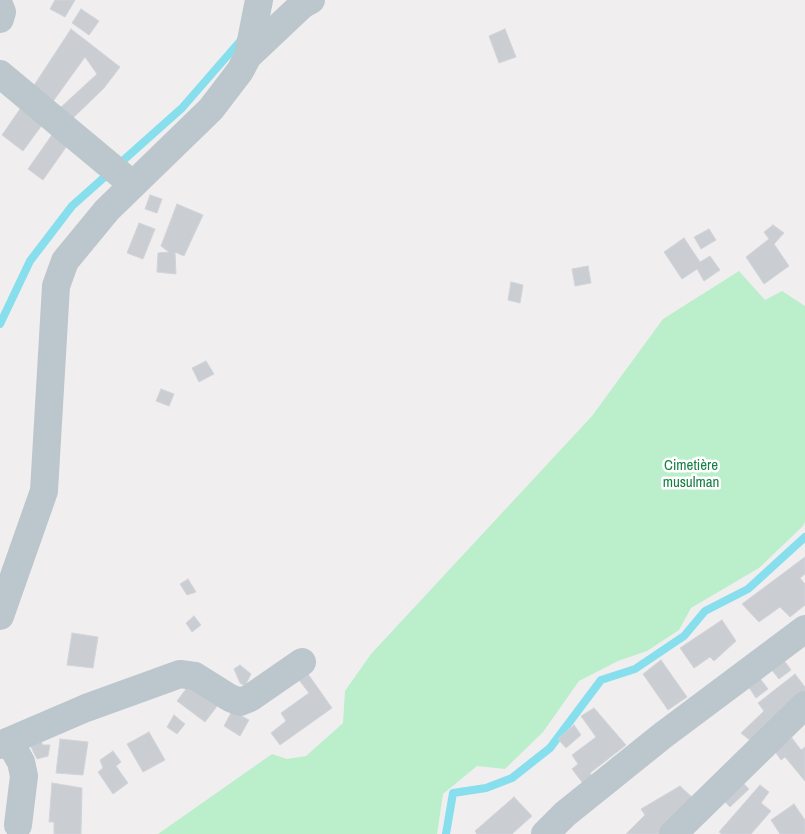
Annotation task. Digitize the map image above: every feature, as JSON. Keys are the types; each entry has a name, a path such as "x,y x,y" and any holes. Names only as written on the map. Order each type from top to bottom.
{"street":[{"path":"0,616 44,491 56,286 65,261 84,235 132,184 210,109 240,71 248,56 259,0"},
{"path":"248,56 302,5 311,0"},
{"path":"0,7 2,12 0,19"},
{"path":"0,74 132,184"},
{"path":"545,834 565,814 662,736 805,629"},
{"path":"18,824 24,776 20,762 4,743 86,708 180,674 195,676 230,698 240,702 250,698 302,662"},
{"path":"673,834 805,705"}],"green space":[{"name":"Cimetière musulman","path":"739,271 765,300 782,291 805,306 805,522 803,526 759,568 691,608 679,630 647,651 618,661 579,681 543,732 505,769 477,766 443,794 437,834 158,834 272,754 287,759 306,756 343,723 345,691 371,654 592,416 663,319"}],"building":[{"path":"55,0 75,0 65,17 50,9"},
{"path":"81,9 99,21 89,35 72,23"},
{"path":"71,29 120,67 104,88 70,121 59,109 97,74 85,57 49,107 29,93"},
{"path":"505,29 516,57 499,63 489,36"},
{"path":"20,109 42,125 23,151 2,135"},
{"path":"54,132 69,143 43,180 28,169"},
{"path":"150,195 162,199 157,213 145,209"},
{"path":"177,204 203,215 184,256 175,252 176,274 157,272 158,253 169,252 161,246"},
{"path":"139,223 155,229 143,259 127,253"},
{"path":"773,225 784,233 774,244 789,266 764,284 746,257 769,239 764,232"},
{"path":"709,229 716,240 701,249 694,237"},
{"path":"684,238 700,262 710,256 720,270 704,281 697,269 682,279 664,252"},
{"path":"588,266 591,283 575,286 572,269"},
{"path":"511,282 523,285 520,303 508,300"},
{"path":"206,361 214,374 199,382 192,368"},
{"path":"161,389 174,394 169,406 156,401"},
{"path":"805,557 805,574 800,578 805,584 805,605 790,617 780,607 759,622 742,604"},
{"path":"188,579 196,592 187,595 180,584"},
{"path":"194,616 201,625 192,632 186,623"},
{"path":"722,620 736,641 714,661 710,657 694,668 680,648"},
{"path":"72,633 98,637 93,668 67,665"},
{"path":"783,659 791,670 779,679 771,669"},
{"path":"661,660 687,697 668,710 643,674"},
{"path":"240,665 251,674 245,686 240,683 234,669"},
{"path":"308,674 332,708 280,745 271,733 286,721 281,713 309,693 299,680"},
{"path":"795,674 805,687 805,697 752,742 741,733 764,711 758,703"},
{"path":"759,677 768,689 756,698 748,686"},
{"path":"192,681 221,701 205,722 177,701"},
{"path":"594,708 626,745 590,773 594,779 585,786 572,769 578,764 572,755 596,737 581,716"},
{"path":"232,711 249,720 240,736 224,726"},
{"path":"174,715 185,724 177,734 167,727"},
{"path":"574,725 581,735 566,748 558,739"},
{"path":"149,732 165,760 143,772 127,744"},
{"path":"39,738 43,745 50,745 48,756 37,759 29,743"},
{"path":"792,738 801,750 805,747 805,781 785,757 781,760 774,750"},
{"path":"60,739 88,742 83,775 56,773"},
{"path":"113,751 121,762 116,766 128,783 113,794 98,772 103,768 100,760"},
{"path":"742,782 749,789 730,807 723,800"},
{"path":"52,783 82,788 81,834 54,834 54,822 49,822"},
{"path":"760,785 769,792 761,803 771,811 751,834 722,834 719,832"},
{"path":"680,786 695,800 660,834 626,834 645,815 641,809"},
{"path":"514,797 532,816 512,834 477,834 475,831"},
{"path":"794,804 805,820 805,834 780,834 771,820"}],"waterway":[{"path":"0,324 30,261 72,206 182,108 242,39"},
{"path":"446,834 453,793 486,788 512,778 550,748 601,680 635,669 684,636 705,611 748,589 805,537"}]}
